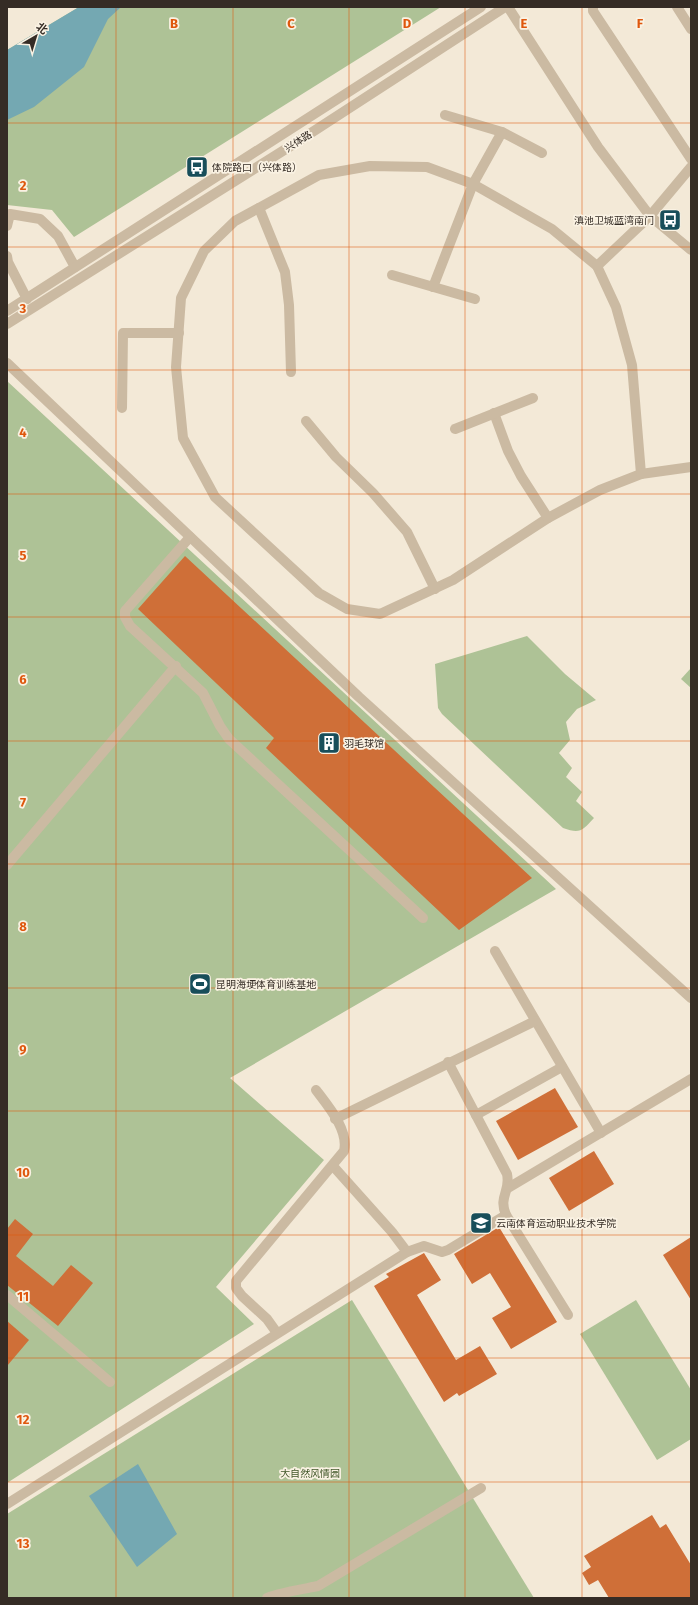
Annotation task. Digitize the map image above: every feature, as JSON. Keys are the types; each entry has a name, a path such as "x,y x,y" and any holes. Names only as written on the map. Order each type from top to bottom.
{"street":[{"name":"兴体路","path":"7,311 481,7"},
{"name":"兴体路","path":"7,324 284,150 507,7"},
{"path":"507,7 598,147 650,216 691,250"},
{"path":"593,7 593,11 691,159"},
{"path":"677,7 691,29"},
{"path":"445,115 502,132 542,153"},
{"path":"433,287 473,184 502,132"},
{"path":"641,474 632,365 616,307 597,266 552,229 473,184 427,168 370,166 319,175 235,221 204,251 181,298 176,367 183,438 215,497 319,593 347,609 380,614 453,580 548,518 600,490 641,474 691,467"},
{"path":"597,266 650,216 691,167"},
{"path":"259,208 285,272 289,305 291,372"},
{"path":"7,226 8,211 40,219 58,236 75,267"},
{"path":"7,260 27,299"},
{"path":"392,275 475,299"},
{"path":"122,408 123,333 179,333"},
{"path":"7,363 359,697 691,998"},
{"path":"455,429 533,398"},
{"path":"494,413 508,451 548,518"},
{"path":"306,421 336,457 374,493 407,532 435,589"},
{"path":"190,537 125,611 125,617 130,626 176,666 203,694 220,726 230,739 423,918"},
{"path":"7,865 176,666"},
{"path":"495,950 600,1133"},
{"path":"335,1119 448,1062 535,1021"},
{"path":"448,1062 507,1174 509,1182 508,1188 502,1201 506,1215 568,1314"},
{"path":"476,1115 562,1067"},
{"path":"508,1188 691,1079"},
{"path":"277,1333 267,1319 242,1296 236,1288 236,1281 344,1151 346,1143 342,1131 316,1090"},
{"path":"333,1166 396,1237 407,1252"},
{"path":"7,1504 407,1252 424,1246 442,1252 448,1250 506,1215"},
{"path":"7,1295 110,1382"},
{"path":"267,1598 276,1594 293,1592 318,1586 480,1488"}],"green space":[{"path":"79,7 441,7 74,237 52,210 7,205 7,50"},
{"name":"昆明海埂体育训练基地","path":"7,381 556,889 230,1078 324,1160 216,1287 254,1324 7,1483"},
{"path":"527,636 565,674 596,700 577,709 566,722 570,740 559,753 572,768 566,777 582,792 576,801 594,818 586,826 577,831 563,828 442,714 438,708 435,664"},
{"path":"691,668 691,688 681,679"},
{"name":"大自然风情园","path":"352,1300 534,1598 7,1598 7,1514"},
{"path":"636,1300 691,1390 691,1439 657,1460 580,1334"}],"water":[{"path":"79,7 121,7 108,19 84,67 34,107 7,120 7,50"},
{"path":"138,1464 177,1534 137,1567 89,1496"}],"building":[{"name":"羽毛球馆","path":"185,556 532,878 459,930 266,748 274,738 138,609"},
{"path":"555,1088 578,1127 518,1160 496,1121"},
{"path":"594,1151 614,1184 569,1211 549,1178"},
{"path":"15,1219 33,1234 16,1256 53,1286 71,1265 93,1283 58,1326 7,1285 7,1229"},
{"path":"499,1227 557,1322 511,1349 492,1318 511,1307 490,1273 472,1284 454,1254"},
{"path":"691,1237 691,1300 663,1255"},
{"path":"424,1253 441,1280 417,1295 456,1360 480,1346 497,1374 459,1396 457,1393 444,1402 374,1286 389,1277 386,1274"},
{"path":"7,1321 29,1340 7,1366"},
{"path":"652,1515 660,1528 666,1524 691,1565 691,1598 609,1598 598,1580 589,1585 582,1573 591,1567 584,1556"}],"place":[{"name":"体院路口（兴体路）","path":"197,167"},
{"name":"滇池卫城蓝湾南门","path":"670,220"},
{"name":"羽毛球馆","path":"329,743"},
{"name":"昆明海埂体育训练基地","path":"200,984"},
{"name":"云南体育运动职业技术学院","path":"481,1223"}]}
